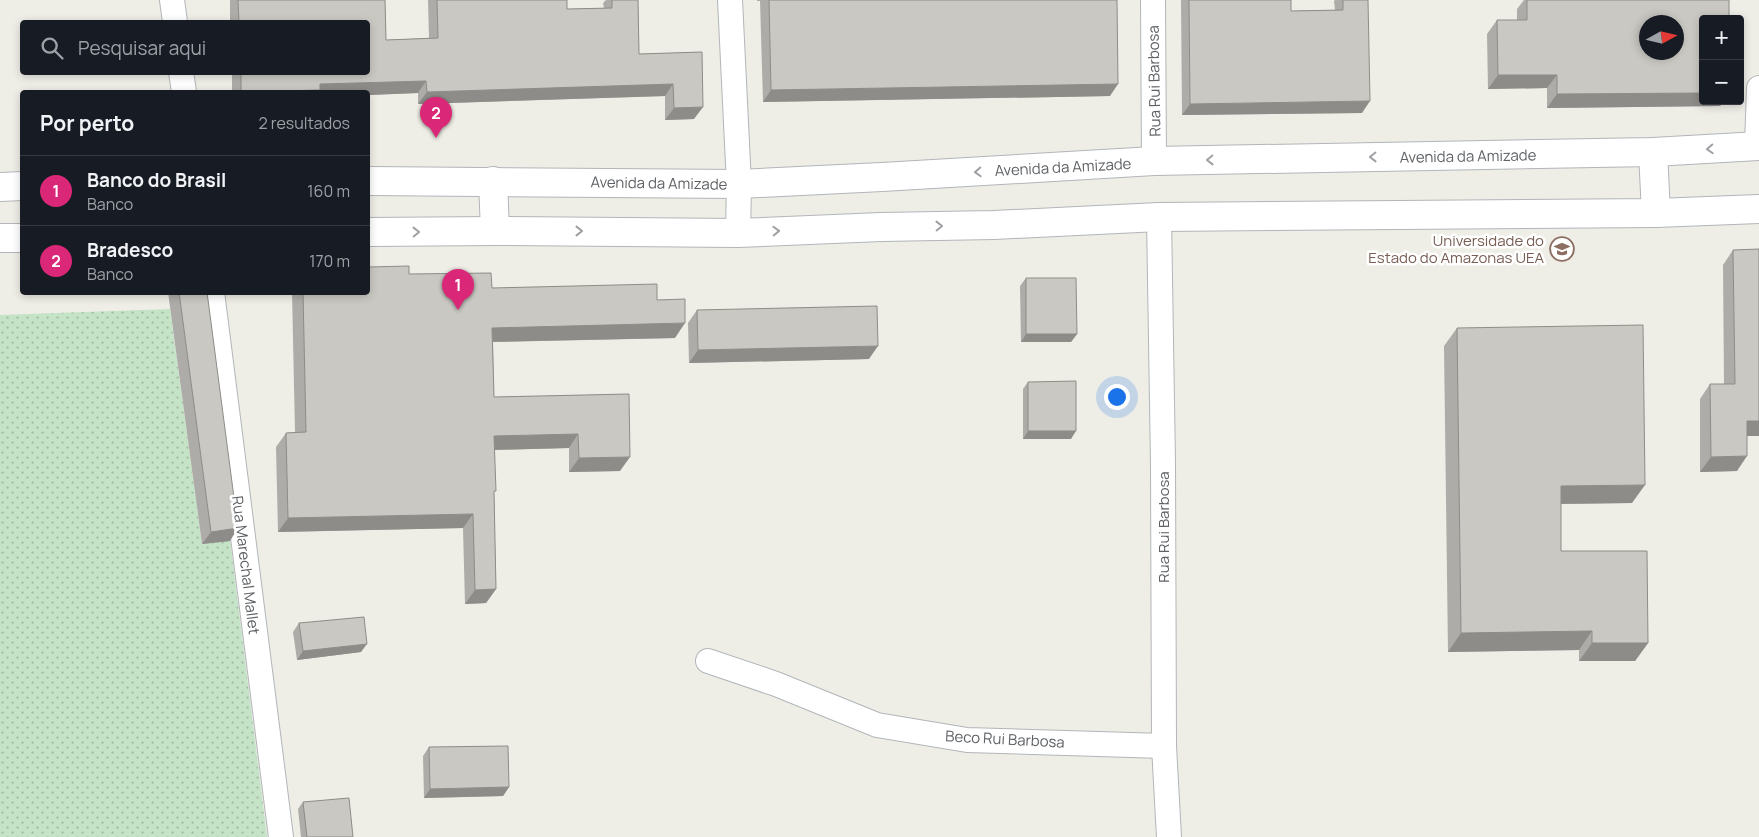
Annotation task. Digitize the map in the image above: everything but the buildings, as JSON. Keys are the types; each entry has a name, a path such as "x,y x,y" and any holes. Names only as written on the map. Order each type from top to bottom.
{"main road":[{"name":"Avenida da Amizade","path":"370,180 739,184 1154,161 1653,152 1758,146"},
{"path":"1653,152 1656,213"},
{"path":"493,181 495,231"},
{"path":"370,232 738,233 881,227 994,226 1159,216 1656,213 1759,209"},
{"path":"0,238 20,238"}],"street":[{"path":"172,0 175,20"},
{"path":"730,0 739,184 738,233"},
{"name":"Rua Rui Barbosa","path":"1153,0 1154,161"},
{"path":"181,75 184,90"},
{"path":"1758,146 1759,88"},
{"name":"Rua Rui Barbosa","path":"1159,216 1163,464 1164,746 1170,837"},
{"name":"Rua Marechal Mallet","path":"212,295 281,837"},
{"name":"Beco Rui Barbosa","path":"708,661 776,684 877,726 967,740 1164,746"}],"green space":[{"path":"170,309 202,544 230,540 267,837 0,837 0,315"}],"place":[{"name":"Bradesco","path":"436,138"},
{"name":"Universidade do Estado do Amazonas UEA","path":"1562,249"},
{"name":"Banco do Brasil","path":"458,310"}]}
